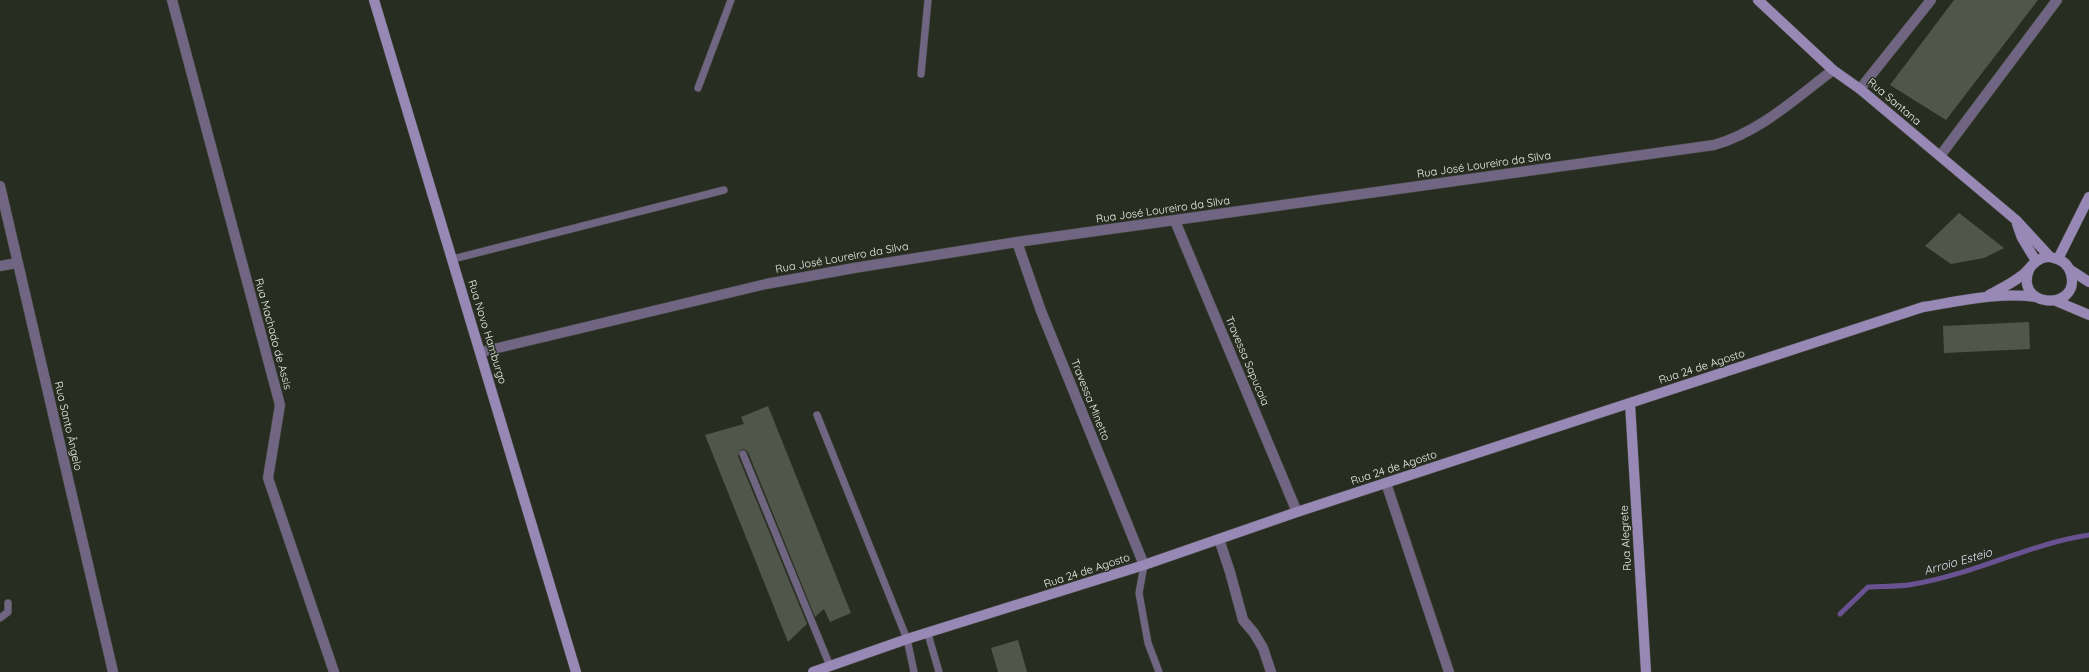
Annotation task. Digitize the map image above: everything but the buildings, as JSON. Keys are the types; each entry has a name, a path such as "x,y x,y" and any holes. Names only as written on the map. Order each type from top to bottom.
{"main road":[{"name":"Rua Novo Hamburgo","path":"374,0 453,258 576,672"},
{"name":"Rua Santana","path":"1758,0 1833,70 1860,89 2016,220 2054,258"},
{"path":"2054,258 2089,196"},
{"path":"2016,220 2022,238 2034,264"},
{"path":"2089,282 2069,269 2064,262 2054,258 2034,264 2027,279 2031,292 2036,297 2042,300 2056,301 2089,315"},
{"name":"Rua 24 de Agosto","path":"1986,297 2022,276 2034,264"},
{"path":"2056,301 2068,291 2071,284 2069,269"},
{"name":"Rua 24 de Agosto","path":"813,672 907,640 1144,565 1297,512 1923,307 1986,297 2020,295 2036,297"},
{"name":"Rua Alegrete","path":"1630,403 1646,672"}],"street":[{"name":"Rua Machado de Assis","path":"172,0 280,405 268,478 334,672"},
{"path":"1860,89 1931,0"},
{"path":"1940,156 2057,0"},
{"name":"Rua José Loureiro da Silva","path":"481,352 766,284 1017,242 1714,145 1736,139 1762,124 1833,70"},
{"name":"Rua Santo Ângelo","path":"0,186 113,672"},
{"name":"Travessa Sapucaia","path":"1175,221 1297,512"},
{"name":"Travessa Minetto","path":"1017,242 1041,311 1144,565"},
{"path":"0,266 17,263"},
{"path":"1386,483 1449,672"},
{"path":"1219,539 1243,620 1260,643 1271,672"}],"lane":[{"path":"698,88 731,0"},
{"path":"921,74 928,0"},
{"path":"453,258 724,190"},
{"path":"817,415 907,640 914,672"},
{"path":"743,454 830,666"},
{"path":"1144,565 1139,593 1148,642 1159,672"},
{"path":"0,618 8,612 8,603"},
{"path":"928,634 939,672"}],"waterway":[{"name":"Arroio Esteio","path":"1840,614 1868,587 1903,586 1936,579 2045,545 2089,535"}]}
